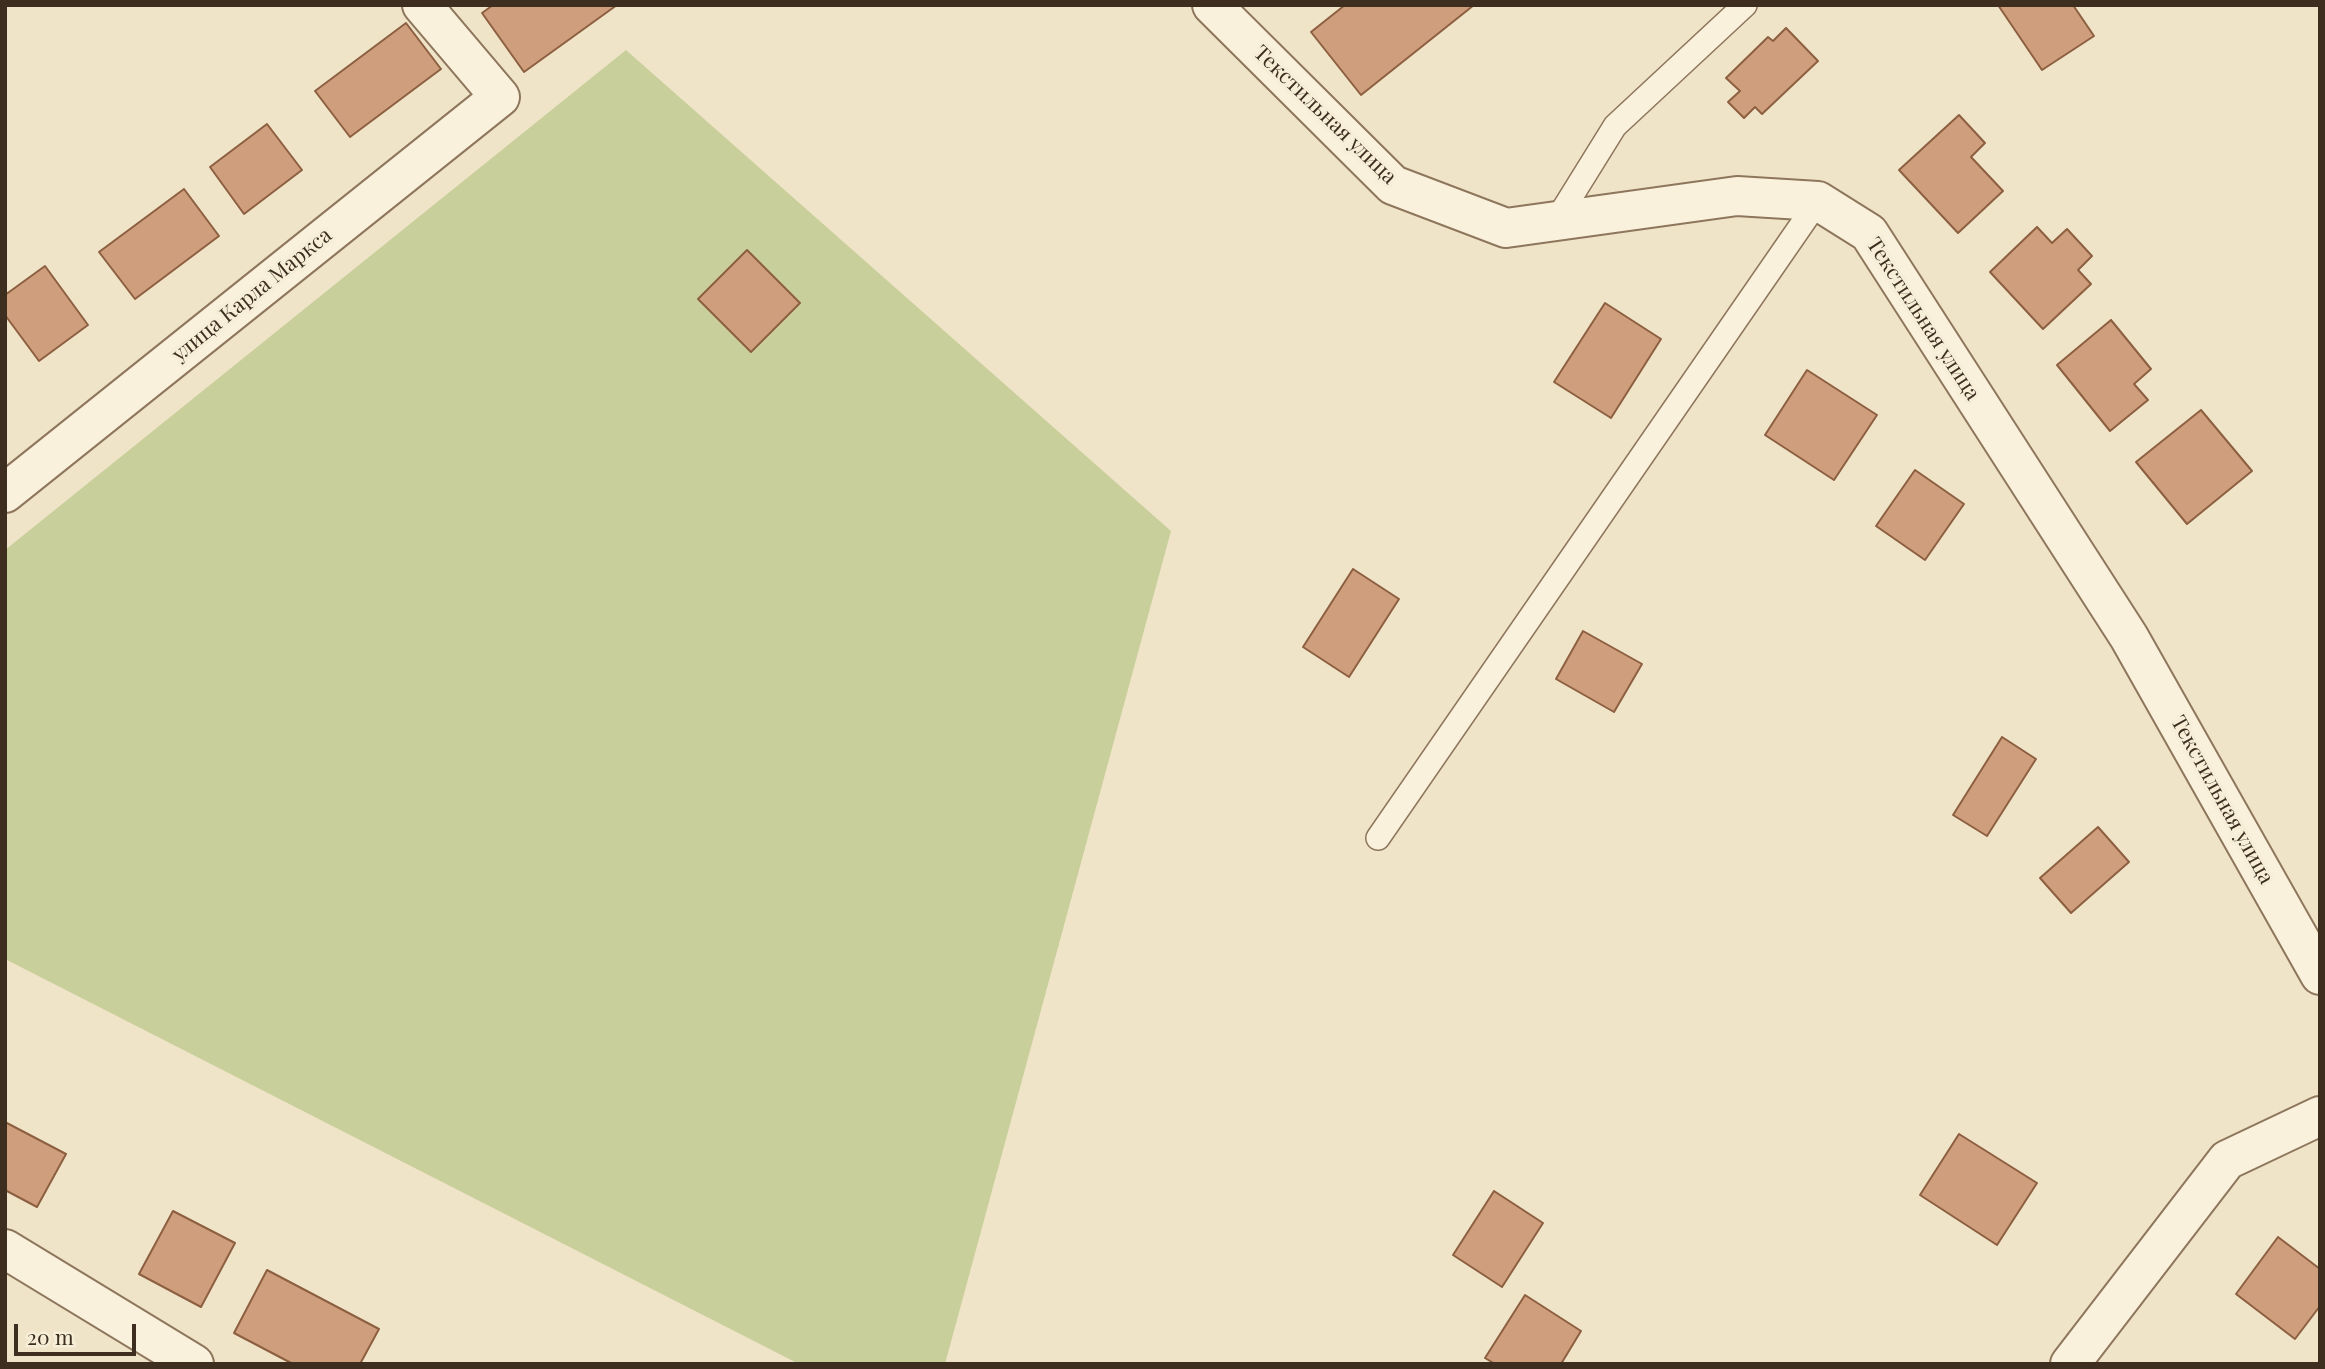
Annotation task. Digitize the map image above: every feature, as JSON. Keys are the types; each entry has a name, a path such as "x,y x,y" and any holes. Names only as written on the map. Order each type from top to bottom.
{"street":[{"name":"улица Карла Маркса","path":"5,493 500,97 422,5"},
{"name":"Текстильная улица","path":"1212,5 1394,185 1506,228 1737,196 1818,201 1869,233 2129,637 2320,975"},
{"path":"2070,1364 2227,1160 2320,1115"},
{"path":"5,1249 194,1364"}],"lane":[{"path":"1556,221 1615,126 1745,5"},
{"path":"1378,838 1818,201"}],"green space":[{"path":"626,50 1171,531 945,1364 799,1364 5,959 5,550"}],"building":[{"path":"493,5 617,5 524,72 482,13"},
{"path":"1345,5 1474,5 1361,95 1311,32"},
{"path":"1998,5 2073,5 2094,36 2042,70"},
{"path":"406,23 441,69 350,137 315,91"},
{"path":"1786,28 1818,61 1762,114 1755,107 1744,118 1728,102 1740,91 1726,78 1768,37 1773,41"},
{"path":"1959,115 1985,143 1971,157 2003,191 1958,233 1899,170"},
{"path":"267,124 302,170 244,214 210,167"},
{"path":"184,189 219,236 135,299 99,252"},
{"path":"2037,227 2052,243 2067,229 2092,256 2078,270 2091,284 2043,329 1990,272"},
{"path":"747,250 800,303 751,352 698,299"},
{"path":"45,266 88,325 39,361 5,315 5,295"},
{"path":"1605,303 1661,339 1611,418 1554,382"},
{"path":"2111,320 2151,369 2134,384 2148,400 2110,431 2057,365"},
{"path":"1807,370 1877,415 1834,480 1765,435"},
{"path":"2201,410 2252,471 2187,524 2136,462"},
{"path":"1915,470 1964,504 1925,560 1876,526"},
{"path":"1353,569 1399,599 1349,677 1303,647"},
{"path":"1583,631 1642,664 1614,712 1556,679"},
{"path":"2002,737 2036,759 1987,836 1953,815"},
{"path":"2098,827 2129,862 2071,913 2040,878"},
{"path":"5,1122 66,1154 37,1207 5,1190"},
{"path":"1959,1134 2037,1183 1997,1245 1920,1195"},
{"path":"1494,1191 1543,1223 1502,1287 1453,1255"},
{"path":"173,1211 235,1243 201,1307 139,1274"},
{"path":"2278,1237 2320,1269 2320,1306 2295,1339 2236,1294"},
{"path":"267,1270 379,1329 360,1364 293,1364 234,1333"},
{"path":"1525,1295 1581,1331 1561,1364 1495,1364 1485,1358"}]}
